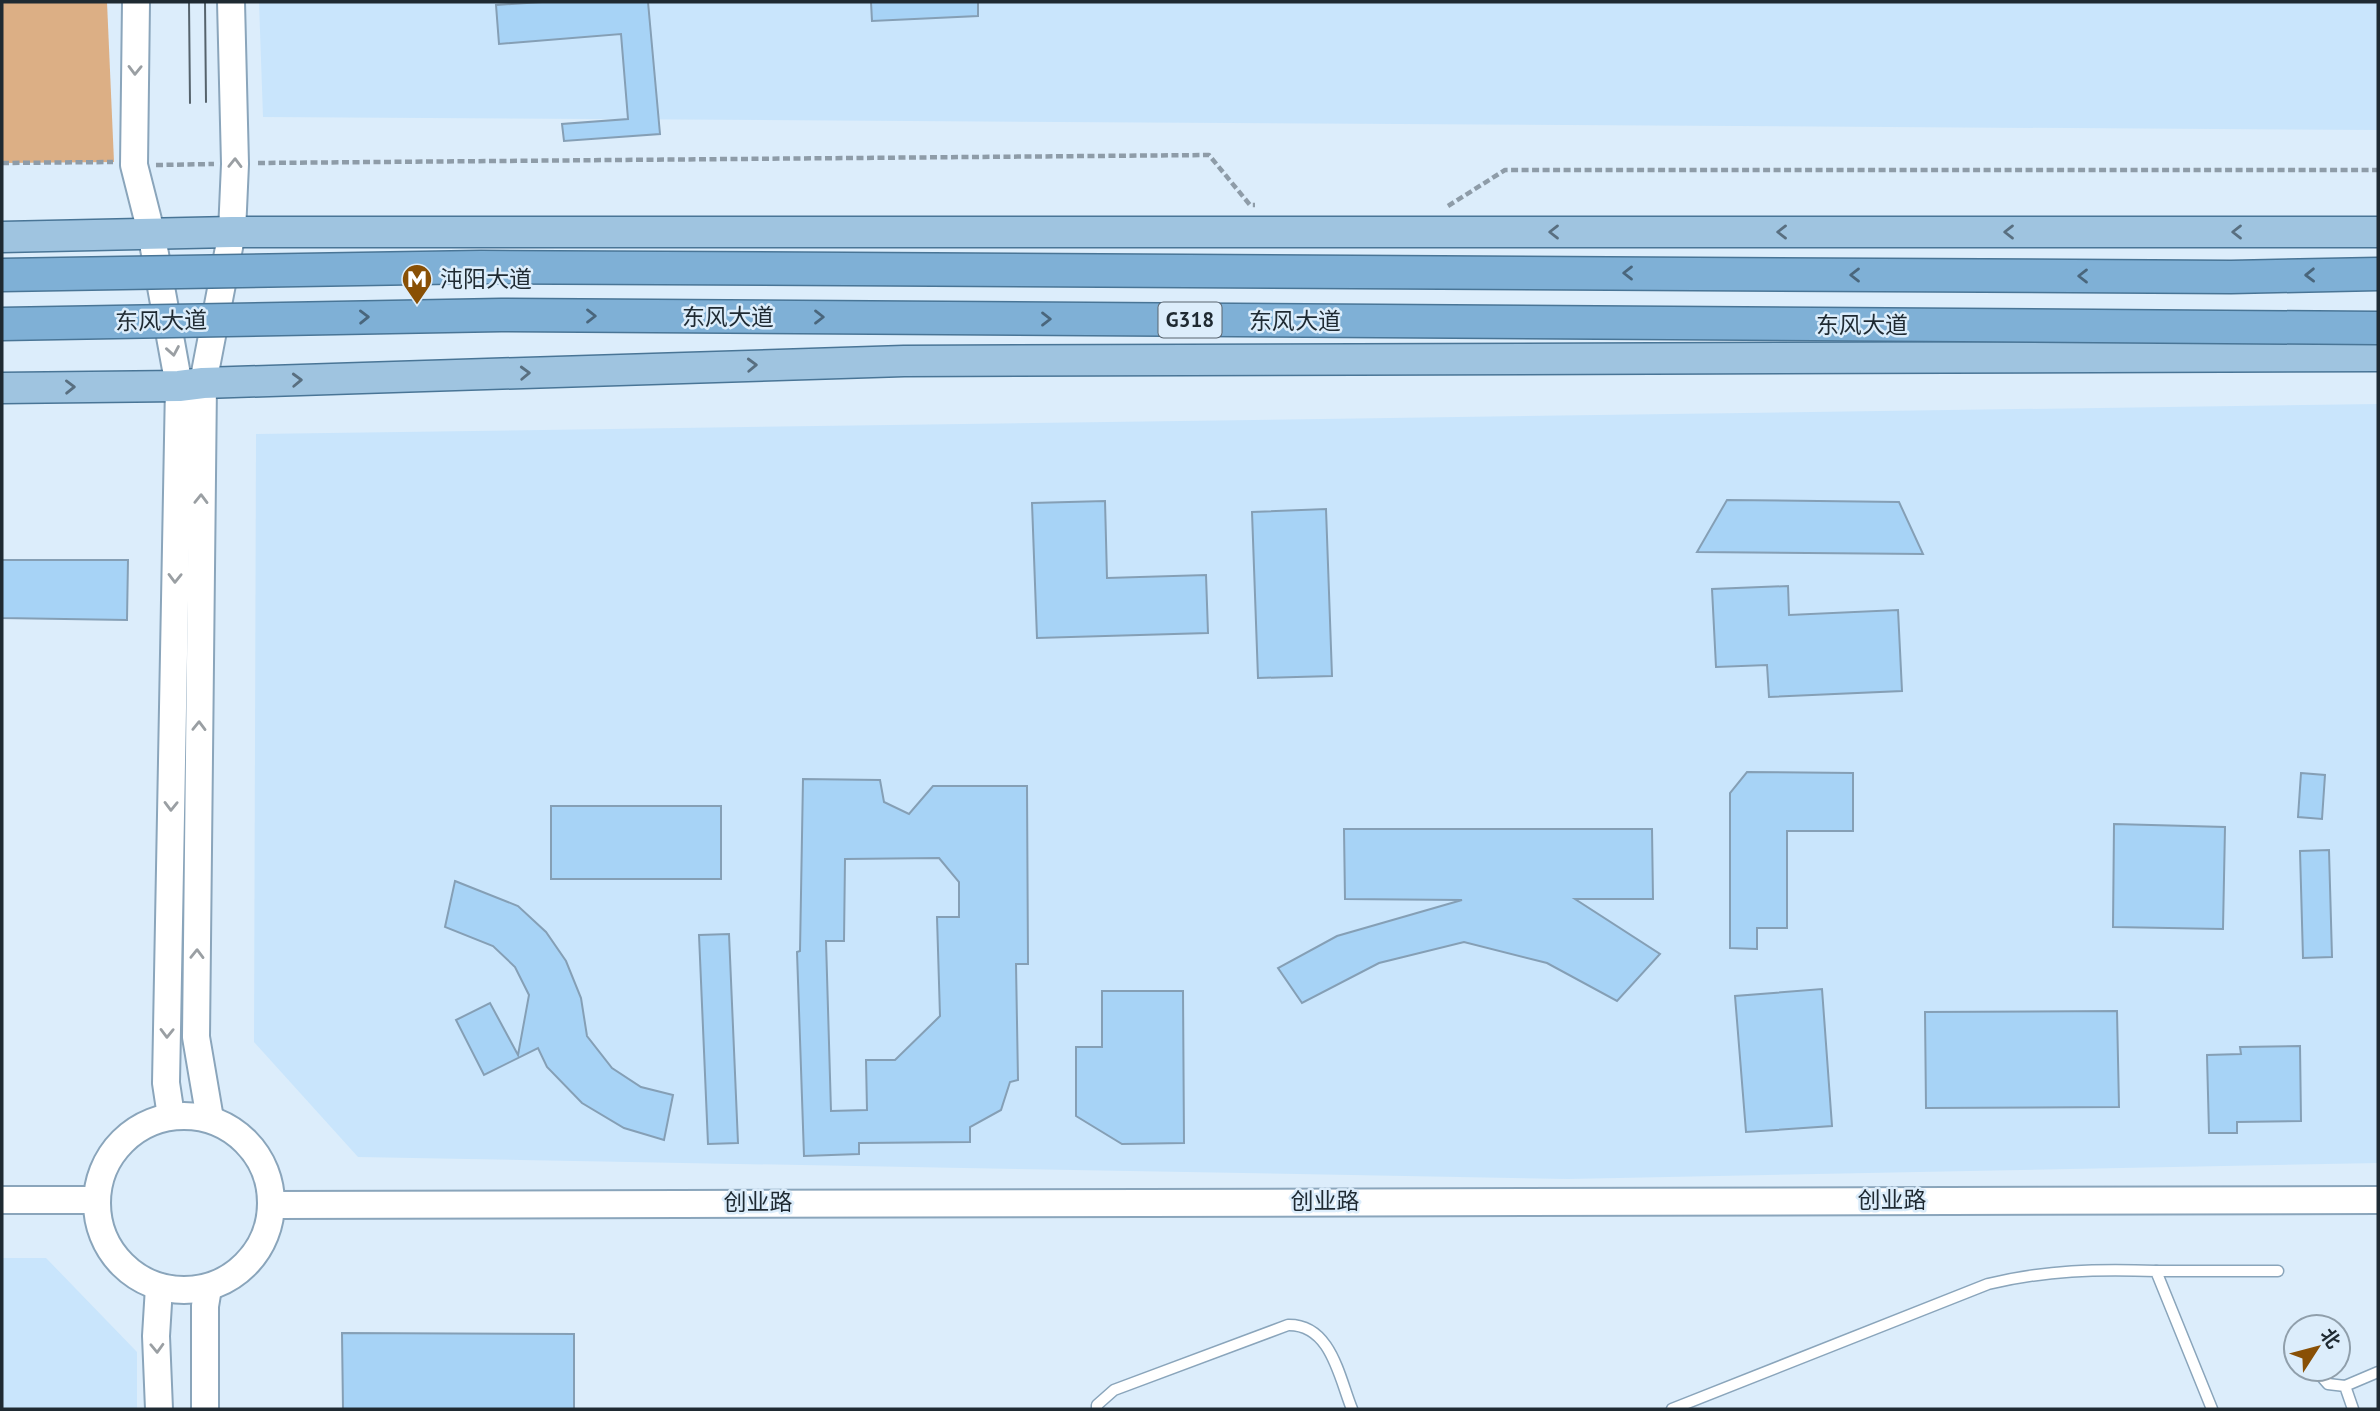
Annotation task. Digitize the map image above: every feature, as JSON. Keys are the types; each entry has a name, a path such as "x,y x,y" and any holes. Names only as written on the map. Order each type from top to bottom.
{"highway":[{"name":"G318","path":"2,275 481,267 2231,277 2378,274"},
{"name":"东风大道","path":"2,324 515,315 2378,328"}],"main road":[{"path":"136,2 134,165 191,385 196,1037 209,1119"},
{"path":"171,1116 166,1083 191,385 232,232 235,164 232,2"},
{"path":"2,237 151,232 2378,232"},
{"path":"2,388 191,385 904,361 2378,356"},
{"path":"190,1115 209,1119 235,1132 255,1152 268,1177 272,1205 267,1233 254,1257 233,1276 208,1288 183,1291 159,1287 133,1275 112,1254 99,1228 96,1200 102,1170 118,1144 142,1125 171,1116 190,1115"},
{"name":"创业路","path":"272,1205 435,1202 2378,1199"},
{"path":"2,1200 96,1200"},
{"path":"159,1287 156,1336 159,1409"},
{"path":"205,1409 205,1306 208,1288"}],"lane":[{"path":"1672,1409 1988,1284 2034,1273 2099,1269 2278,1271"},
{"path":"2156,1271 2212,1409"},
{"path":"1097,1409 1097,1405 1114,1390 1288,1325 1299,1325 1319,1335 1327,1344 1352,1409"},
{"path":"2327,1383 2345,1387 2378,1373"},
{"path":"2345,1387 2353,1409"}],"path":[{"path":"2,163 134,165 1209,155 1250,205 1264,205"},
{"path":"1445,208 1505,170 2378,170"}],"shaded area":[{"path":"2,2 107,2 114,162 2,163"},
{"path":"259,2 2378,2 2378,130 263,117"},
{"path":"2378,404 2378,1163 1568,1179 358,1157 254,1042 256,434"},
{"path":"2,1258 46,1258 137,1352 137,1409 2,1409"}],"building":[{"path":"648,2 660,134 564,141 562,124 628,119 621,34 499,44 496,5"},
{"path":"871,2 978,2 978,16 872,21"},
{"path":"1727,500 1899,502 1923,554 1697,552"},
{"path":"1105,501 1107,578 1206,575 1208,633 1037,638 1032,503"},
{"path":"1326,509 1332,676 1258,678 1252,512"},
{"path":"2,560 128,560 127,620 2,618"},
{"path":"1788,586 1789,615 1898,610 1902,691 1769,697 1767,665 1716,667 1712,589"},
{"path":"1747,772 1853,773 1853,831 1787,831 1787,928 1757,928 1757,949 1730,948 1730,793"},
{"path":"2301,773 2325,775 2322,819 2298,817"},
{"path":"803,779 880,780 884,802 909,814 933,786 1027,786 1028,964 1016,964 1018,1080 1010,1082 1001,1110 970,1127 970,1142 859,1143 859,1154 804,1156 797,952 800,951","holes":["939,858 959,882 959,917 937,917 940,1016 895,1060 866,1060 867,1110 831,1111 826,941 844,941 845,859"]},
{"path":"551,806 721,806 721,879 551,879"},
{"path":"2114,824 2225,827 2223,929 2113,927"},
{"path":"1344,829 1652,829 1653,899 1575,899 1660,954 1617,1001 1547,963 1464,942 1379,963 1302,1003 1278,968 1337,936 1462,900 1345,899"},
{"path":"2329,850 2332,957 2303,958 2300,851"},
{"path":"455,881 518,906 546,932 566,961 581,998 587,1036 612,1068 641,1087 673,1095 664,1140 624,1128 582,1103 547,1067 538,1048 484,1075 456,1020 490,1003 518,1055 529,995 515,967 493,946 445,927"},
{"path":"729,934 738,1143 708,1144 699,935"},
{"path":"1822,989 1832,1126 1746,1132 1735,996"},
{"path":"1102,991 1183,991 1184,1143 1122,1144 1076,1116 1076,1047 1102,1047"},
{"path":"2117,1011 2119,1107 1926,1108 1925,1012"},
{"path":"2300,1046 2301,1121 2237,1122 2237,1133 2209,1133 2207,1055 2241,1054 2240,1047"},
{"path":"342,1333 574,1334 574,1409 343,1409"}],"tram line":[{"path":"189,2 190,103"},
{"path":"205,2 206,102"}],"place":[{"name":"沌阳大道","path":"417,306"}]}
